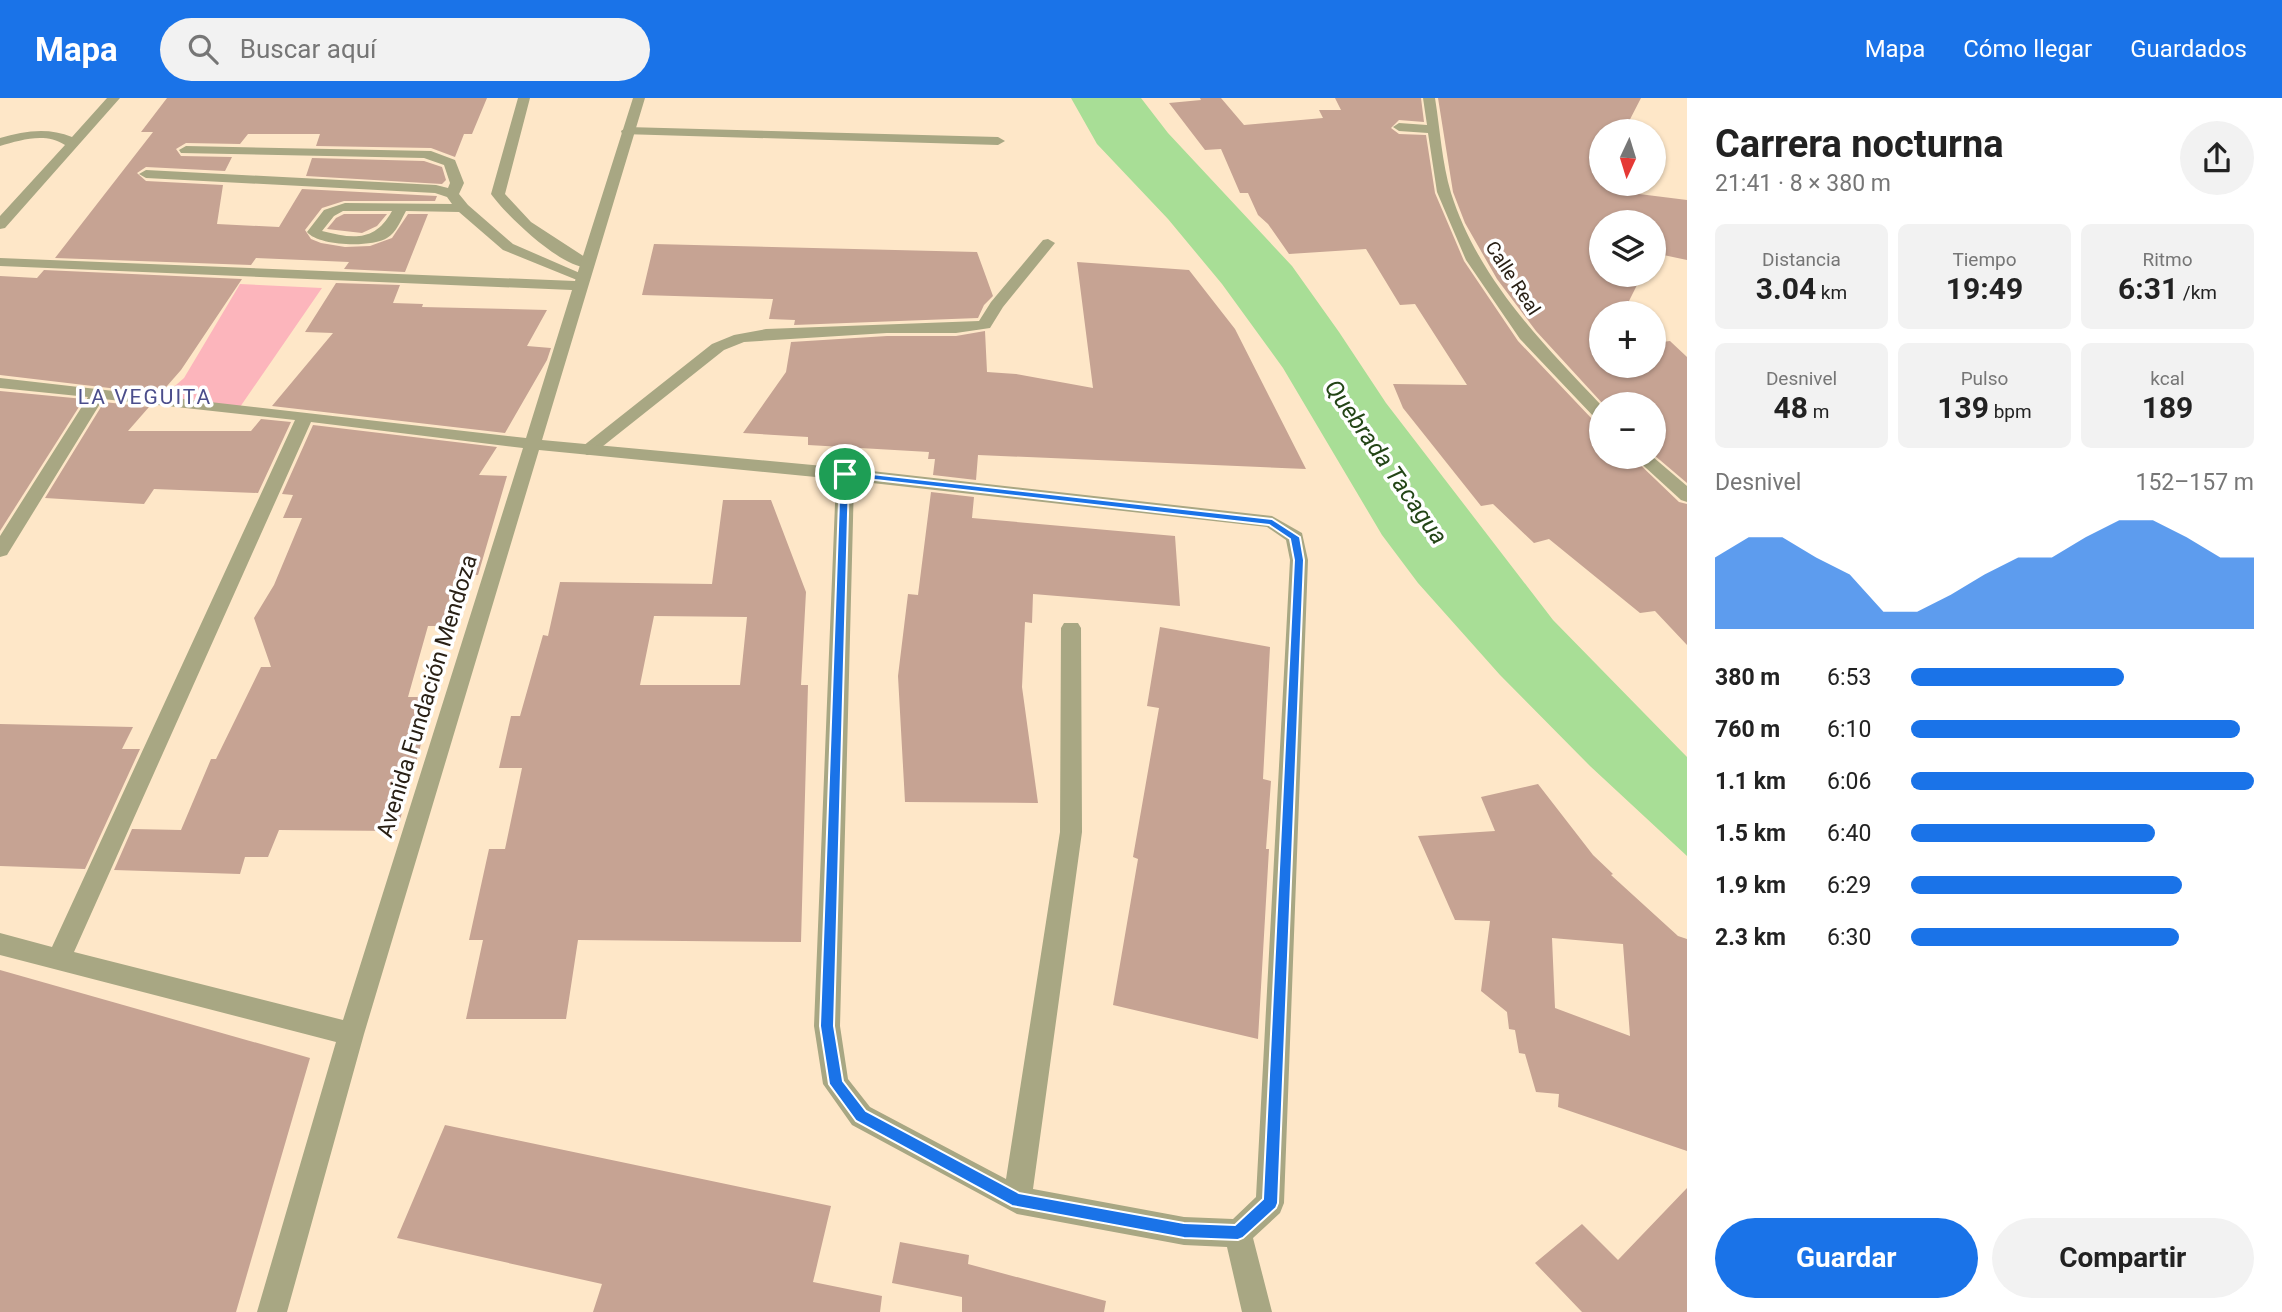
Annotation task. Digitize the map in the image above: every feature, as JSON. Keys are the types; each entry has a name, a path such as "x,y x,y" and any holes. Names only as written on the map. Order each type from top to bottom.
{"street":[{"path":"0,225 114,98"},
{"path":"524,98 498,194 505,205 583,276"},
{"name":"Avenida Fundación Mendoza","path":"272,1312 351,1034 639,98"},
{"name":"Calle Real","path":"1429,98 1444,192 1473,260 1525,336 1589,402"},
{"path":"1399,127 1434,129"},
{"path":"627,131 998,141"},
{"path":"0,142 51,134 65,138 73,144"},
{"path":"186,150 426,154 450,163 457,183 452,194"},
{"path":"146,174 436,189 452,194 463,208 508,247 583,276"},
{"path":"401,207 388,230 374,239 326,238 314,232 328,211 336,207 401,207 463,208"},
{"path":"587,450 718,347 740,338 766,334 984,325 996,305 1048,243"},
{"path":"0,262 583,276"},
{"path":"0,383 531,444 845,474 1272,522 1295,537 1299,560 1270,1203 1238,1233 1184,1231 1017,1200 861,1116 836,1084 827,1026 845,474"},
{"path":"0,551 97,394"},
{"path":"58,961 305,416"},
{"path":"1657,469 1687,496"},
{"path":"1017,1200 1071,832 1071,628"},
{"path":"0,944 351,1034"},
{"path":"1238,1233 1257,1312"}],"shaded area":[{"path":"240,284 322,288 240,407 160,399 184,378"}],"water":[{"name":"Quebrada Tacagua","path":"1071,98 1141,98 1168,133 1292,266 1386,403 1553,620 1687,757 1687,856 1590,766 1500,675 1418,583 1382,535 1283,368 1222,284 1168,219 1097,144"}],"building":[{"path":"167,98 487,98 472,134 464,134 455,157 431,148 316,146 320,134 248,134 240,144 186,143 176,149 181,156 232,157 225,171 146,167 137,173 146,181 223,185 217,224 279,227 302,189 437,196 435,201 344,201 322,208 305,230 311,239 321,243 345,247 370,246 392,238 408,214 428,214 405,272 344,269 349,262 256,258 251,265 55,258 153,132 141,132"},
{"path":"1200,98 1221,98 1244,125 1323,118 1319,110 1341,110 1335,98 1421,98 1424,122 1399,120 1391,128 1399,134 1426,135 1435,193 1464,261 1518,341 1589,416 1589,469 1645,469 1679,502 1687,504 1687,645 1655,611 1640,613 1549,539 1534,543 1493,504 1481,506 1403,408 1393,384 1467,385 1415,304 1400,305 1366,249 1289,254 1268,224 1258,215 1248,193 1240,193 1221,149 1205,150 1169,103 1201,100"},
{"path":"1438,98 1641,98 1630,119 1589,119 1589,196 1655,196 1687,200 1687,260 1666,256 1666,210 1589,210 1589,287 1636,287 1629,301 1589,301 1589,378 1666,378 1666,342 1670,341 1687,357 1687,483 1666,465 1666,392 1592,392 1536,331 1497,279 1465,223 1453,192"},
{"path":"312,158 424,161 442,167 446,180 442,184 306,176"},
{"path":"344,214 387,214 377,226 362,233 327,229 336,218"},
{"path":"654,244 977,252 993,296 984,305 978,318 794,325 795,320 769,319 773,299 642,295"},
{"path":"1077,262 1189,270 1235,329 1306,469 978,455 976,480 933,475 935,459 928,459 929,452 808,445 808,437 743,433 786,372 791,342 887,336 956,336 985,331 987,372 1016,374 1093,388"},
{"path":"44,270 242,279 181,370 160,394 0,375 0,276 37,278"},
{"path":"336,283 400,285 393,303 423,304 422,307 547,310 527,346 551,348 547,360 505,433 272,406 333,333 305,332"},
{"path":"0,391 84,399 0,531"},
{"path":"104,402 149,407 128,431 251,431 261,419 291,422 258,493 154,489 144,504 45,498"},
{"path":"313,425 497,447 479,475 507,476 478,575 474,575 457,626 428,626 408,697 434,697 397,831 279,830 268,857 245,857 240,874 114,870 132,829 181,830 211,759 216,759 261,667 271,667 254,618 274,585 302,518 283,518 293,495 282,494"},
{"path":"931,492 974,497 972,518 1175,536 1180,606 1033,594 1032,623 1025,622 1022,687 1038,803 905,802 898,676 908,594 918,595"},
{"path":"723,500 771,500 806,592 801,685 808,685 801,942 578,940 566,1019 466,1019 483,940 469,940 489,849 505,849 522,768 499,768 511,716 520,716 543,635 548,636 560,582 712,584","holes":["654,616 747,617 740,685 640,685"]},
{"path":"1160,627 1270,647 1263,779 1271,781 1266,849 1269,849 1258,1039 1113,1005 1138,859 1133,857 1159,708 1147,706"},
{"path":"0,724 133,727 122,749 140,749 85,869 0,866"},
{"path":"1538,784 1593,855 1613,874 1611,875 1678,936 1687,939 1687,1151 1558,1107 1559,1094 1536,1092 1525,1054 1519,1053 1515,1030 1509,1029 1507,1012 1481,991 1490,921 1455,920 1418,836 1495,831 1481,797","holes":["1552,938 1623,944 1630,1036 1555,1008"]},
{"path":"0,970 310,1058 236,1312 0,1312"},
{"path":"445,1125 831,1206 813,1282 882,1296 880,1312 593,1312 602,1284 397,1238"},
{"path":"1687,1188 1687,1312 1582,1312 1535,1263 1582,1224 1618,1260"},
{"path":"900,1242 969,1255 968,1264 1106,1301 1104,1312 962,1312 962,1297 892,1283"}],"district":[{"name":"LA VEGUITA","path":"145,397"}],"route":[{"path":"845,474 1272,522 1295,537 1299,560 1270,1203 1238,1233 1184,1231 1017,1200 861,1116 836,1084 827,1026 845,474"}]}
